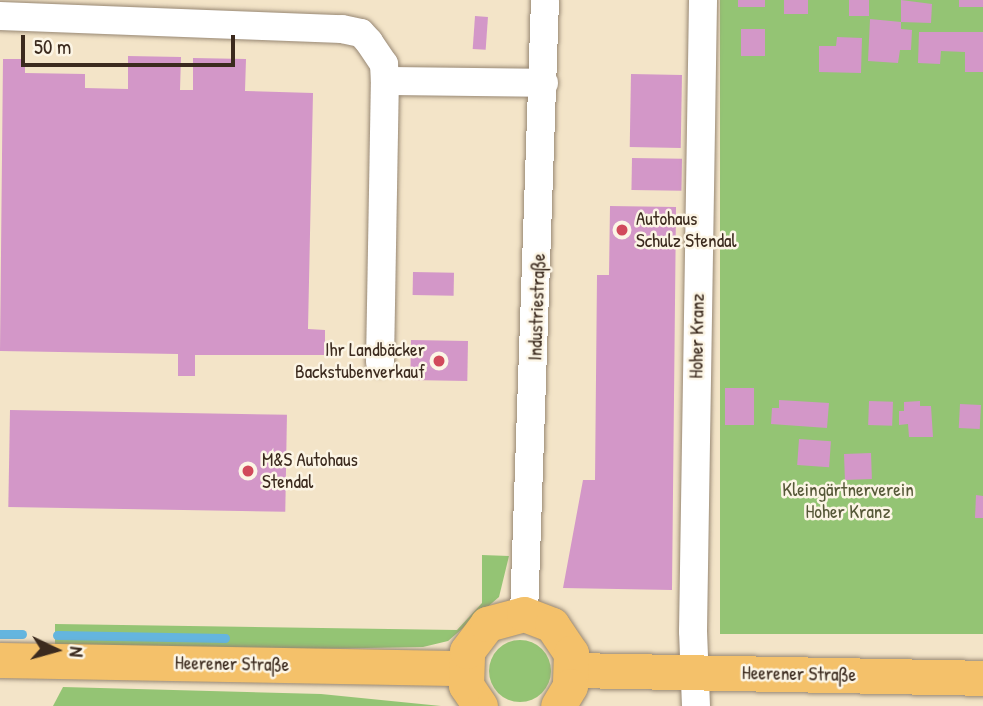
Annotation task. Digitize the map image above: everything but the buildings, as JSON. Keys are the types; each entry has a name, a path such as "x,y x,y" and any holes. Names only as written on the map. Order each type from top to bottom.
{"main road":[{"path":"480,706 466,685 464,668 467,651 487,624 524,614 552,625 564,637 573,670 570,687 558,706"},
{"name":"Heerener Straße","path":"0,660 464,668"},
{"name":"Heerener Straße","path":"573,670 695,689 983,678"}],"lane":[{"name":"Industriestraße","path":"524,614 545,0"},
{"name":"Hoher Kranz","path":"695,689 703,0"},
{"path":"0,16 342,29 361,33 384,64 385,81 380,362"},
{"path":"385,81 544,83"}],"green space":[{"name":"Kleingärtnerverein Hoher Kranz","path":"720,0 983,0 983,634 720,634"},
{"path":"482,555 509,556 499,597 448,641 423,647 253,650 55,644 55,624 457,630 482,603"},
{"path":"520,640 532,642 542,649 549,659 549,683 542,693 532,700 520,702 508,700 498,693 491,683 489,671 491,659 498,649 508,642"},
{"path":"63,687 321,694 441,706 53,706"}],"waterway":[{"path":"0,634 22,634"},
{"path":"57,635 225,638"}],"place":[{"name":"Autohaus Schulz Stendal","path":"622,230"},
{"name":"Ihr Landbäcker Backstubenverkauf","path":"439,361"},
{"name":"M&S Autohaus Stendal","path":"248,471"}]}
